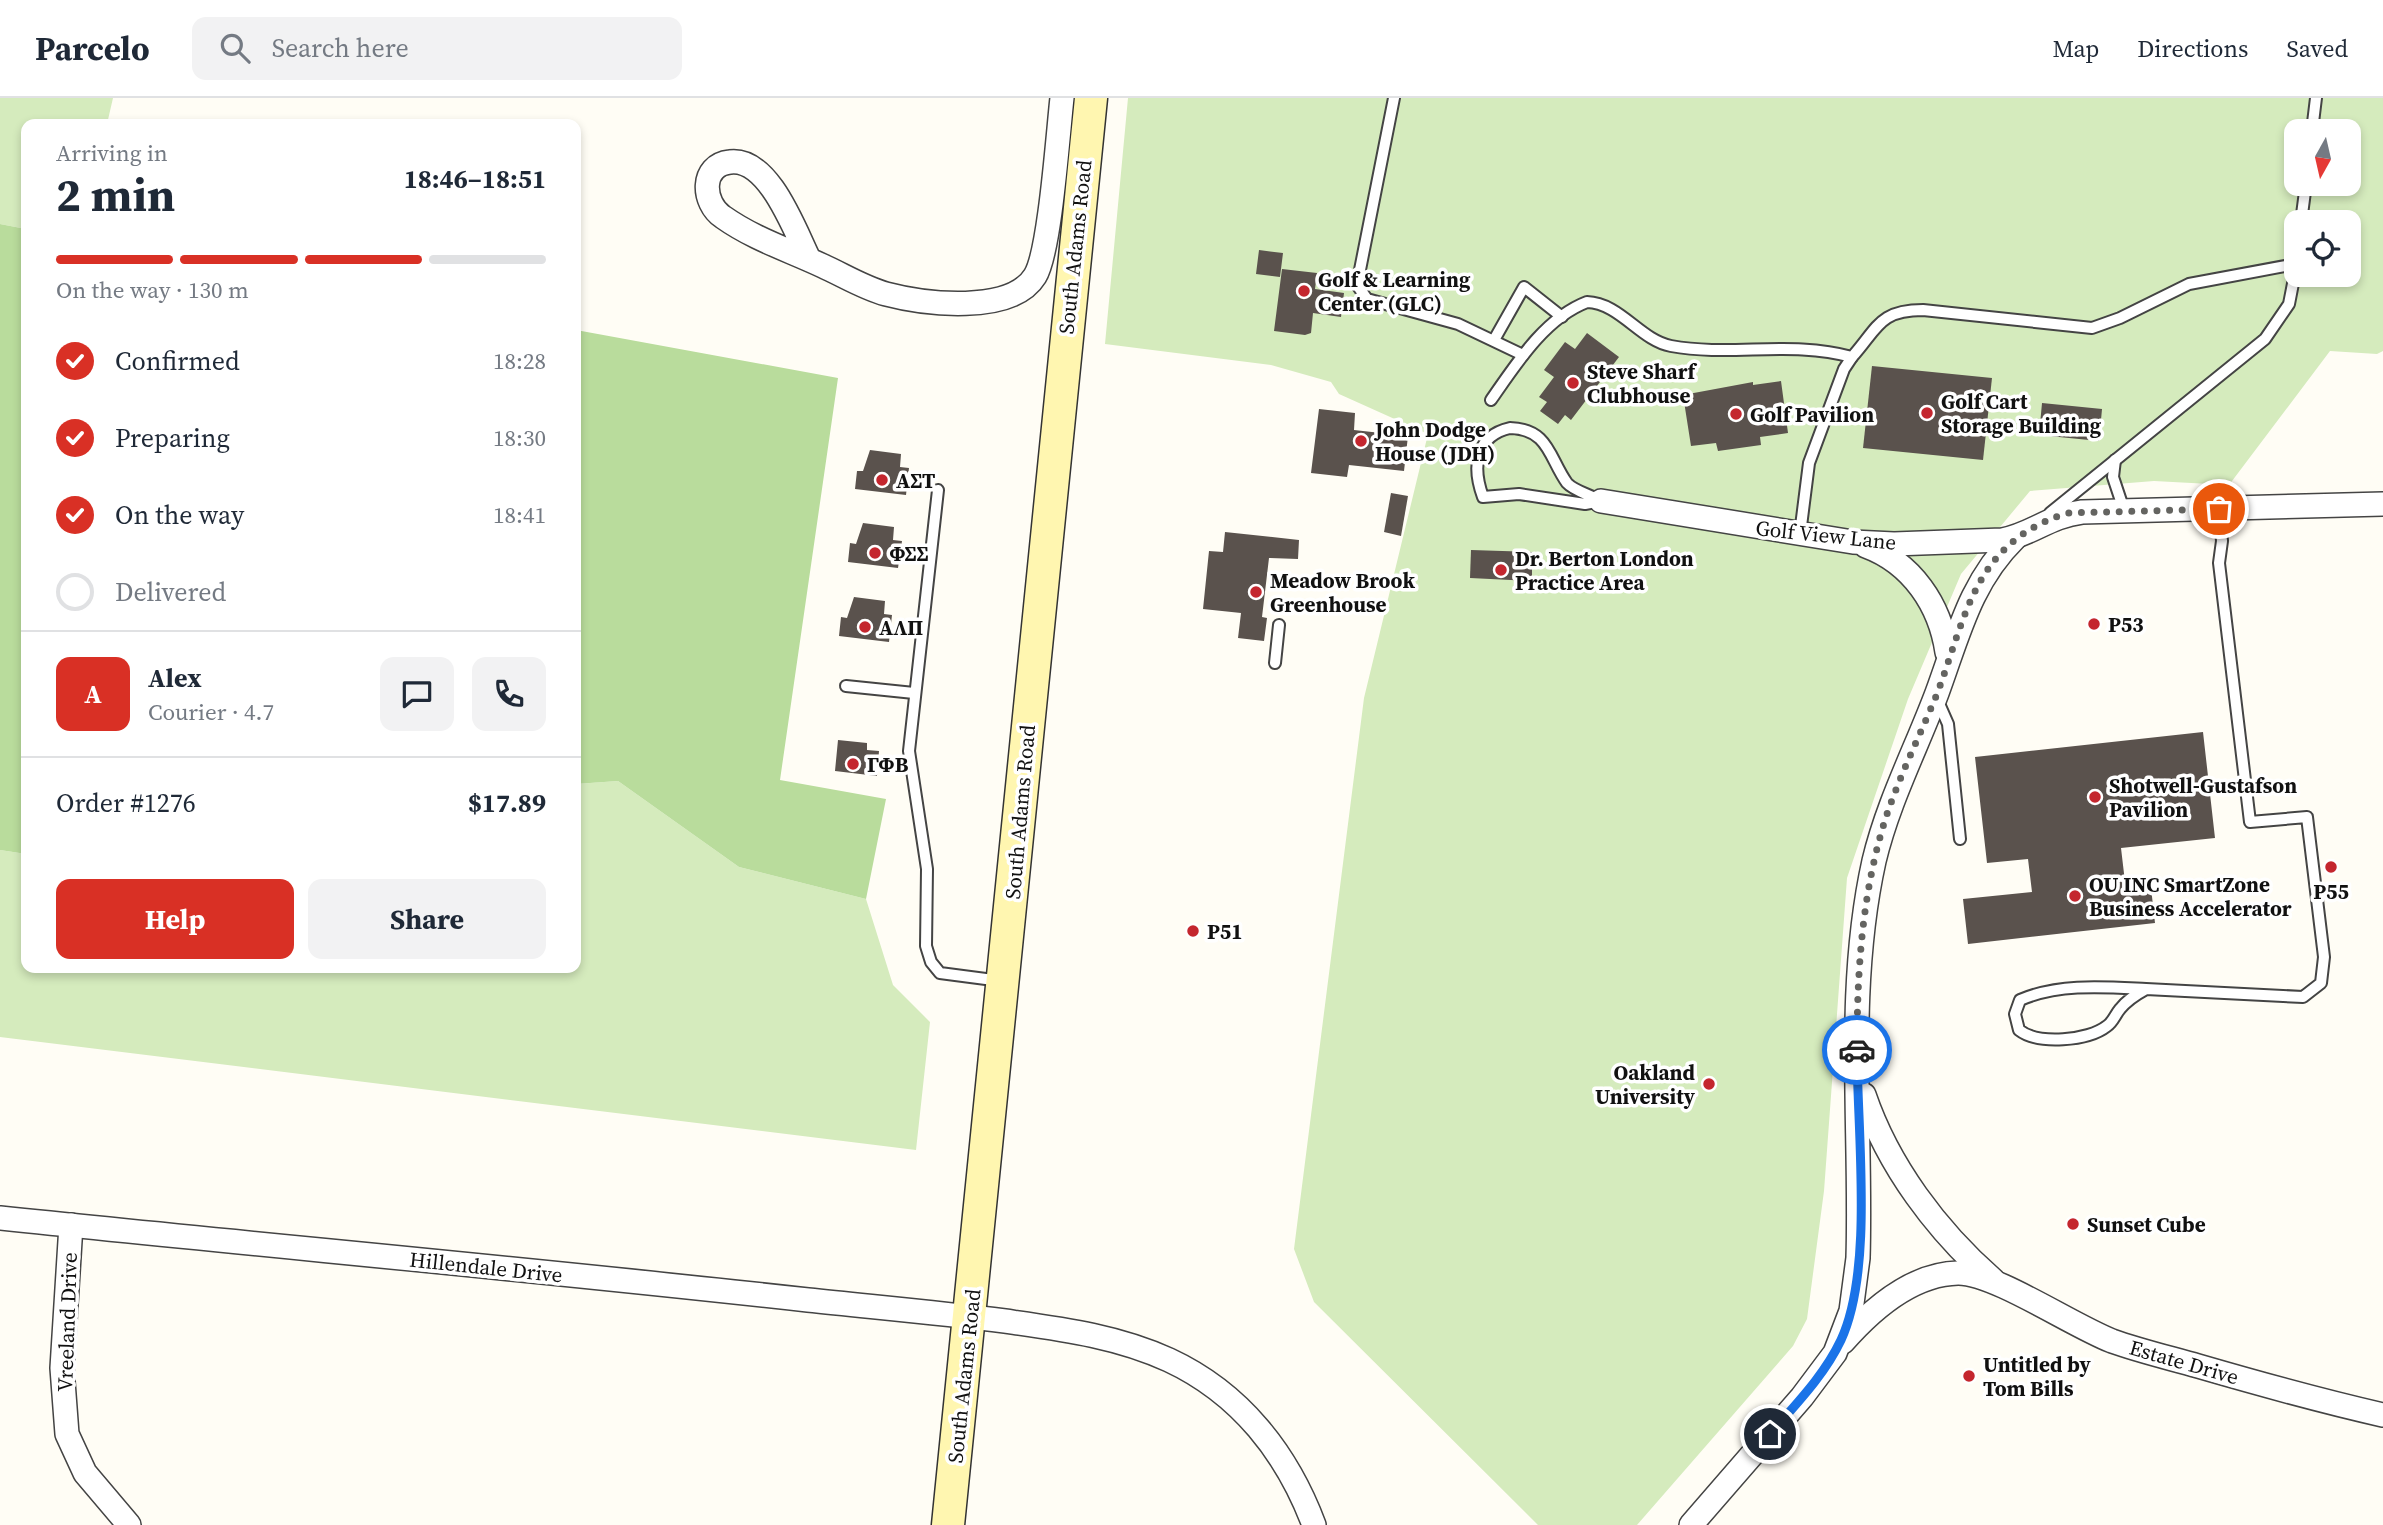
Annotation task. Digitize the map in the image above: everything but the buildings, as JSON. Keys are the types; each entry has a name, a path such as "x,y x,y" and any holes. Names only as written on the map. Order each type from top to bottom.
{"main road":[{"name":"South Adams Road","path":"948,1525 1004,981 1048,503 1091,98"}],"street":[{"path":"808,259 774,190 762,174 751,165 737,161 716,167 710,174 707,197 717,213 763,240 884,293 930,302 977,303 1005,298 1026,288 1038,270 1045,239 1062,98"},
{"name":"Golf View Lane","path":"1601,501 1853,542 1894,544 2023,533 2067,513 2383,504"},
{"path":"1691,1525 1802,1397 1835,1353 1851,1311 1857,1278 1859,1207 1857,1059 1860,950 1874,860 1898,783 1936,697 1975,588 2000,553 2023,533"},
{"path":"1853,542 1894,560 1923,590 1944,626 1948,658"},
{"name":"Estate Drive","path":"1857,1059 1871,1115 1893,1158 1940,1224 1996,1282"},
{"name":"Hillendale Drive","path":"0,1218 971,1317 1069,1331 1120,1342 1147,1350 1188,1370 1242,1410 1273,1444 1290,1469 1314,1525"},
{"name":"Vreeland Drive","path":"71,1225 62,1368 67,1434 85,1473 129,1525"},
{"name":"Estate Drive","path":"1835,1353 1869,1316 1915,1283 1930,1277 1962,1273 1996,1282 2061,1318 2115,1342 2383,1415"}],"lane":[{"path":"1394,98 1357,285 1367,299 1458,324 1522,355"},
{"path":"2313,119 2316,98"},
{"path":"1800,534 1809,463 1844,369 1877,323 1901,311 1923,310 2092,328 2120,318 2189,284 2284,268"},
{"path":"1494,340 1524,287 1562,317"},
{"path":"2023,533 2264,340 2289,304 2292,287"},
{"path":"1491,400 1522,355 1562,317 1581,304 1595,302 1667,345 1692,349 1807,349 1852,357"},
{"path":"1510,428 1521,428 1531,432 1552,451 1571,486 1601,501 1585,503 1519,494 1483,497 1477,481 1477,458 1494,434 1510,428"},
{"path":"2115,460 2113,478 2124,510"},
{"path":"938,490 915,694 910,765 927,869 929,956 936,970 945,975 1004,981"},
{"path":"2146,989 2129,998 2110,1024 2097,1033 2045,1041 2029,1038 2019,1030 2015,1014 2021,1000 2036,993 2096,986 2303,997 2320,983 2324,957 2307,817 2250,822 2219,563 2222,541 2219,509"},
{"path":"1275,663 1279,625"},
{"path":"846,686 915,694"},
{"path":"1936,697 1948,724 1960,839"}],"green space":[{"path":"0,98 113,98 108,119 21,119 21,228 0,224"},
{"path":"1128,98 2383,98 2383,351 2377,354 2330,351 2229,485 2154,481 2030,491 1961,574 1908,699 1847,878 1824,1191 1807,1319 1793,1346 1637,1525 1538,1525 1314,1302 1294,1249 1364,698 1428,434 1339,394 1331,382 1271,365 1105,344"},
{"path":"0,224 21,228 21,853 0,850"},
{"path":"581,331 838,378 780,780 886,799 866,899 739,867 618,781 581,784"},
{"path":"618,781 739,867 866,899 893,985 930,1022 916,1150 0,1037 0,850 21,853 21,973 581,973 581,784"}],"way so far":[{"path":"1857,1050 1860,950 1868,891 1880,837 1898,783 1936,697 1959,624 1986,571 2015,538 2049,519 2067,513 2219,509"}],"place":[{"name":"Golf & Learning Center (GLC)","path":"1304,291"},
{"name":"Steve Sharf Clubhouse","path":"1573,383"},
{"name":"Golf Cart Storage Building","path":"1927,413"},
{"name":"Golf Pavilion","path":"1736,414"},
{"name":"John Dodge House (JDH)","path":"1361,441"},
{"name":"AΣΤ","path":"882,480"},
{"name":"ΦΣΣ","path":"875,553"},
{"name":"Dr. Berton London Practice Area","path":"1501,570"},
{"name":"Meadow Brook Greenhouse","path":"1256,592"},
{"name":"P53","path":"2094,624"},
{"name":"AΛΠ","path":"865,627"},
{"name":"ΓΦB","path":"853,764"},
{"name":"Shotwell-Gustafson Pavilion","path":"2095,797"},
{"name":"P55","path":"2331,867"},
{"name":"OU INC SmartZone Business Accelerator","path":"2075,896"},
{"name":"P51","path":"1193,931"},
{"name":"Oakland University","path":"1709,1084"},
{"name":"Sunset Cube","path":"2073,1224"},
{"name":"Untitled by Tom Bills","path":"1969,1376"}],"route":[{"path":"1770,1434 1835,1353 1851,1311 1857,1278 1859,1232 1857,1050"}]}
